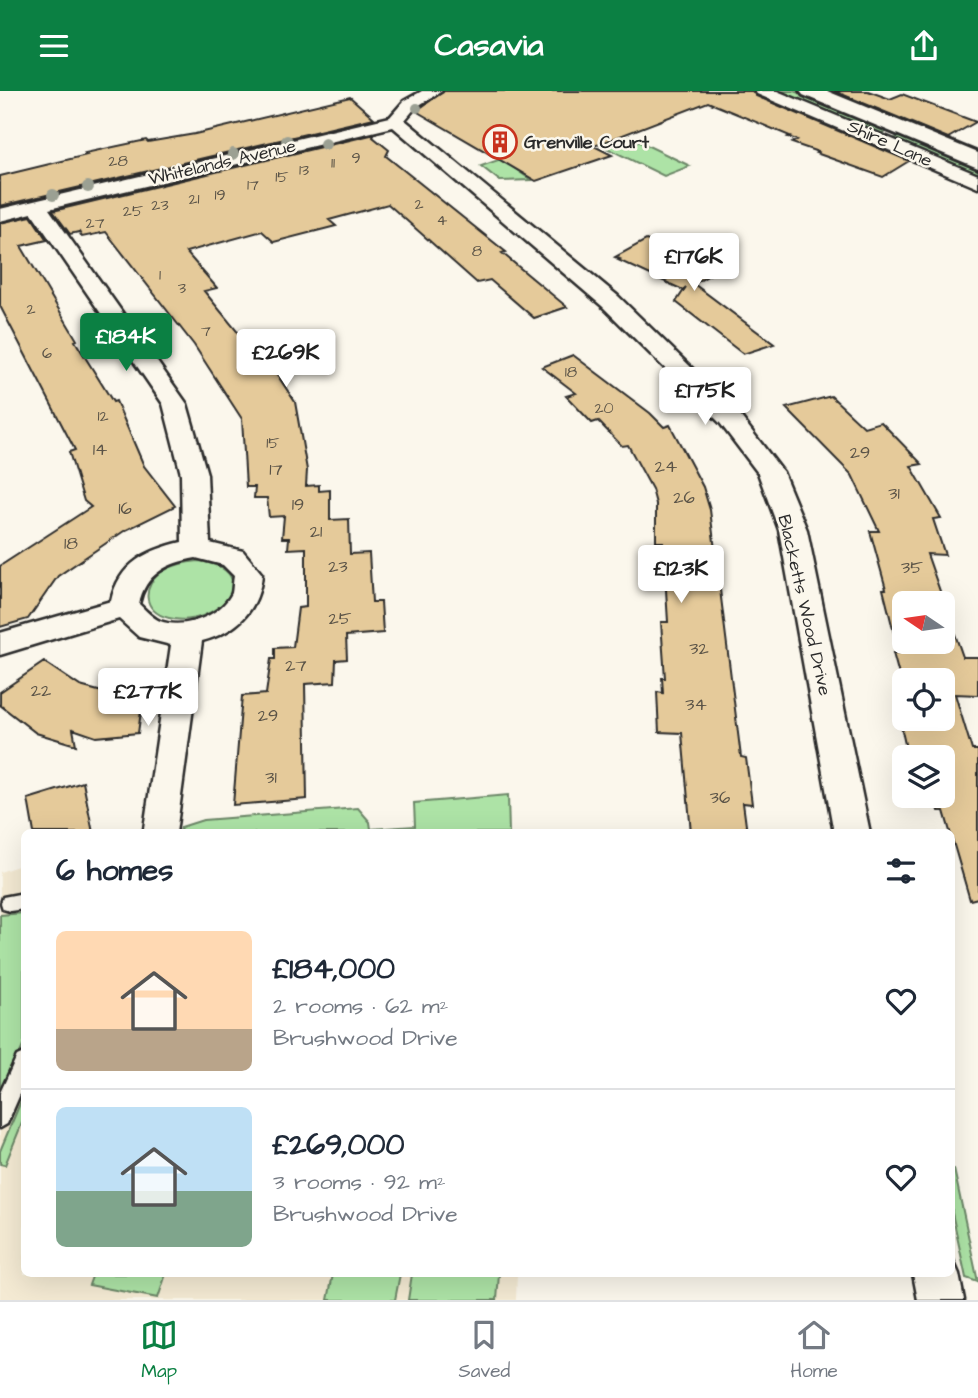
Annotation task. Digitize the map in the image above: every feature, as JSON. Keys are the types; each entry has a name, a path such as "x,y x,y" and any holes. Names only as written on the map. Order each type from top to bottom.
{"street":[{"name":"Whitelands Avenue","path":"0,215 396,121 410,104 434,91"},
{"name":"Shire Lane","path":"762,91 978,182"},
{"name":"Shire Lane","path":"810,91 978,161"},
{"name":"Blacketts Wood Drive","path":"396,121 610,301 729,418 770,472 793,530 851,829"},
{"path":"880,139 903,130"},
{"path":"37,206 175,404 194,474 196,549"},
{"path":"196,549 215,551 232,557 243,566 249,578 249,592 241,606 228,619 210,628 188,634 153,631 139,624 124,607 126,591 145,567 177,552 196,549"},
{"path":"0,644 124,607"},
{"path":"160,829 188,634"},
{"path":"937,1277 942,1300"}],"lane":[{"path":"0,1117 21,1070"}],"shaded area":[{"path":"21,865 21,1277 517,1277 516,1300 0,1300 0,872"}],"green space":[{"path":"772,91 794,91 889,131 877,135"},
{"path":"583,129 613,143 630,137 690,166 664,176 574,132"},
{"path":"902,136 978,167 978,177 890,140"},
{"path":"501,159 531,180 500,181 481,166"},
{"path":"199,561 219,567 230,576 232,587 228,598 203,616 187,619 160,615 149,604 148,590 151,583 163,571 176,565"},
{"path":"508,795 509,829 371,829 415,826 414,803"},
{"path":"358,808 370,822 371,829 181,829 203,820"},
{"path":"21,913 21,1051 0,1099 0,915"},
{"path":"21,1101 21,1125 5,1165 0,1164 0,1151"},
{"path":"955,1174 978,1282 966,1278 955,1227"},
{"path":"92,1277 165,1277 158,1298 89,1285"},
{"path":"332,1277 399,1277 395,1300 328,1300"},
{"path":"412,1277 499,1277 497,1300 408,1300"}],"building":[{"path":"444,91 752,91 756,96 909,161 883,177 792,143 797,140 708,102 594,146 612,155 536,181 416,111"},
{"path":"834,91 868,91 890,99 902,94 976,122 948,138"},
{"path":"350,97 374,118 0,206 0,176 87,155 85,153 146,140 148,142 195,134"},
{"path":"375,134 373,137 389,150 386,156 506,252 502,253 567,307 534,318 490,280 477,283 388,204 329,220 336,226 274,242 262,231 186,252 217,288 204,291 272,374 276,373 295,402 307,470 306,486 319,485 319,491 330,490 330,520 349,519 350,554 369,553 372,602 381,602 383,633 346,636 347,659 336,660 335,682 305,684 307,799 233,805 242,696 266,694 271,659 275,659 275,648 293,647 298,608 306,607 306,548 288,549 289,538 282,538 284,516 269,517 267,498 254,498 255,487 246,487 242,419 194,345 106,232 82,237 79,232 70,234 53,211"},
{"path":"31,216 47,240 21,246 77,340 75,341 113,402 116,401 144,466 175,506 124,531 58,576 28,619 0,627 0,566 91,507 84,501 69,452 75,450 0,306 0,223"},
{"path":"646,240 716,271 694,284 774,344 743,354 676,302 686,287 683,290 615,257"},
{"path":"573,355 650,413 664,427 670,425 703,487 710,510 741,757 746,758 752,804 743,803 746,829 691,829 682,733 659,732 657,692 663,693 662,678 665,678 661,622 668,622 663,542 656,542 656,504 652,489 628,445 622,446 598,421 592,423 566,396 576,393 542,367"},
{"path":"831,396 864,427 881,422 922,464 911,466 941,518 933,519 945,555 927,554 940,591 892,591 892,625 883,589 886,589 870,531 879,531 852,475 786,408"},
{"path":"956,637 963,657 978,657 978,695 955,694 955,668 897,668 894,655 956,655"},
{"path":"44,662 80,686 106,693 109,688 143,697 138,733 96,737 73,729 76,745 36,733 0,705 0,692"},
{"path":"955,694 972,750 978,750 978,898 970,900 955,849 955,829 949,829 944,811 939,811 938,808 955,808 955,745 905,745 902,731 955,731"},
{"path":"83,782 92,829 33,829 28,799"}],"place":[{"name":"Grenville Court","path":"500,142"}]}
